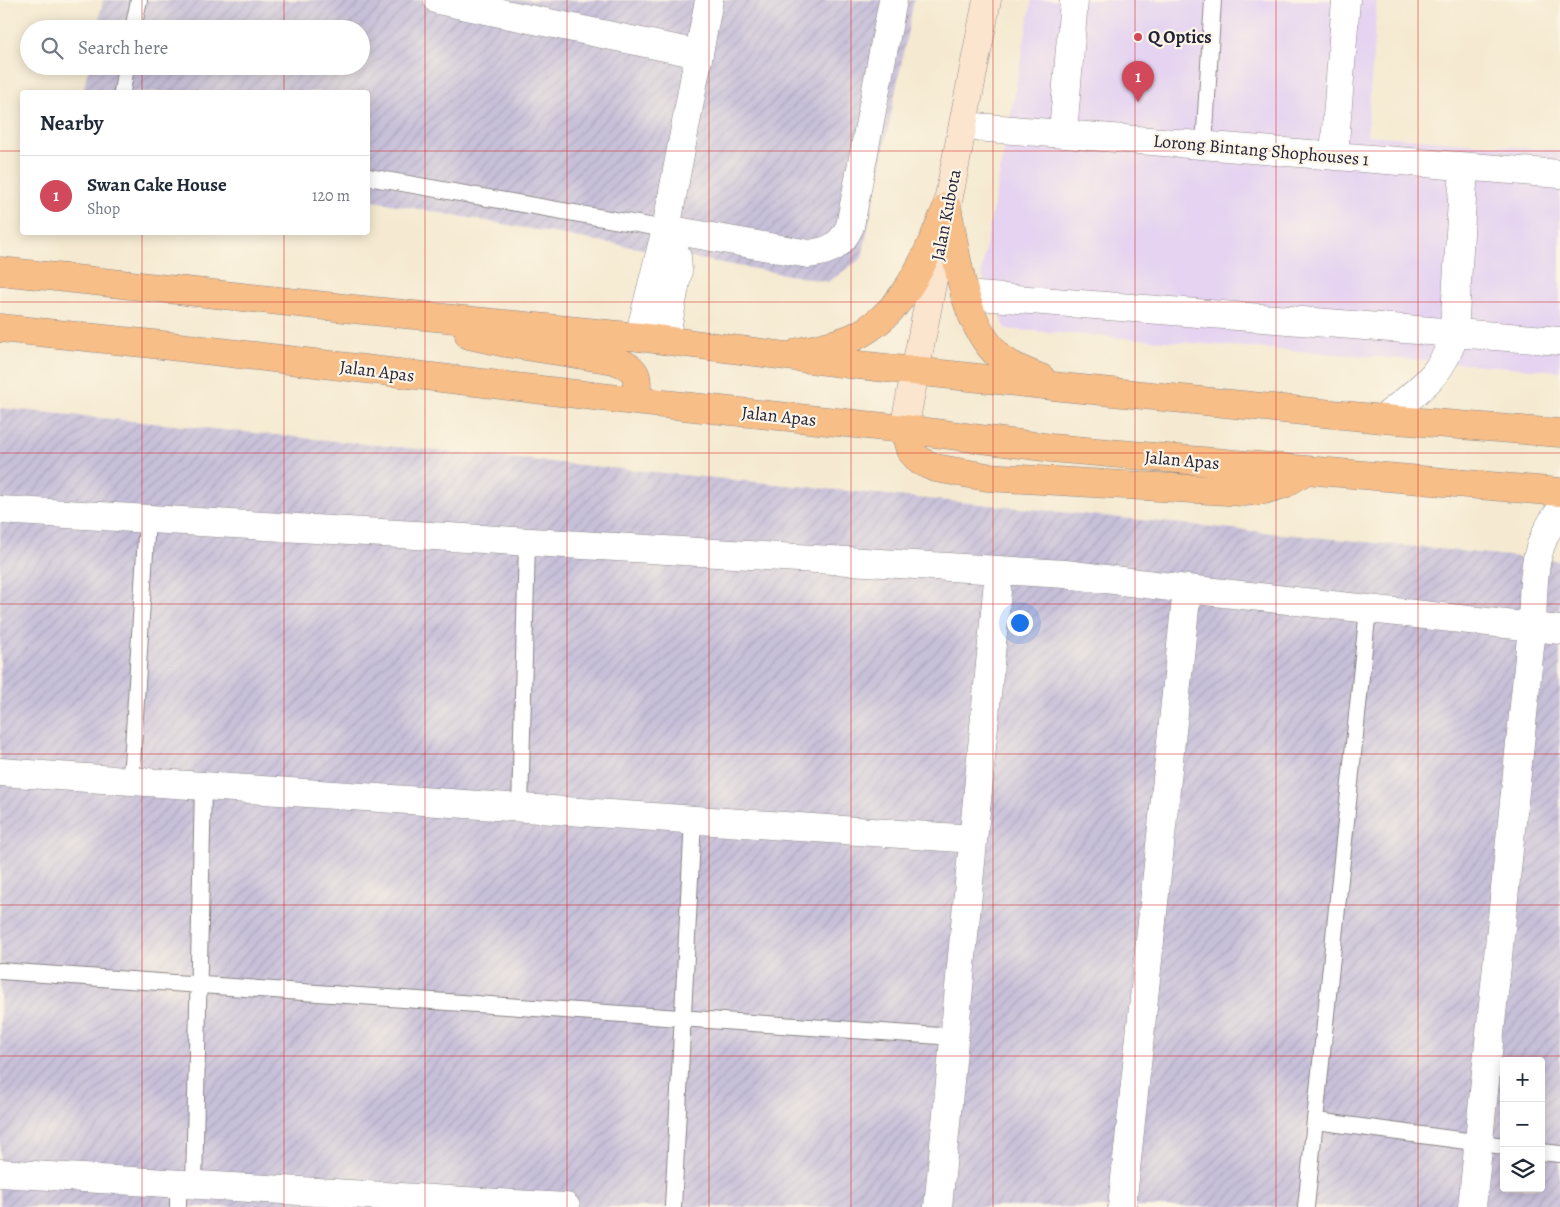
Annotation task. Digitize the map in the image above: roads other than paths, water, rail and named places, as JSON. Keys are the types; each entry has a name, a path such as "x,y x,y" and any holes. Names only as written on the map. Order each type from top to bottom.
{"highway":[{"path":"948,207 966,295 974,322 981,334 1000,358 1017,368 1062,387"},
{"path":"781,356 852,338 876,324 894,308 920,271 948,207"},
{"path":"0,271 363,310 652,338 916,372 1383,419 1560,433"},
{"path":"363,310 506,343 614,360 633,368 637,377 635,401"},
{"name":"Jalan Apas","path":"0,328 172,346 635,401 904,429 1051,448 1305,472 1560,492"},
{"path":"904,429 910,450 920,461 935,468 987,477 1244,492 1264,490 1284,484 1305,472"}],"street":[{"path":"438,0 698,54"},
{"path":"652,338 666,229 709,0"},
{"path":"666,229 809,254 824,252 836,246 845,238 850,226 893,0"},
{"name":"Jalan Kubota","path":"904,429 987,0"},
{"path":"1063,133 1074,0"},
{"path":"1334,156 1346,0"},
{"name":"Lorong Bintang Shophouses 1","path":"963,126 1560,174"},
{"path":"1383,419 1430,380 1451,348 1454,333 1464,167"},
{"path":"966,295 1560,341"},
{"path":"0,510 1065,574 1560,630"},
{"path":"1472,1207 1492,1145 1532,628 1535,567 1543,538 1560,511"},
{"path":"938,1207 999,570"},
{"path":"1122,1207 1187,589"},
{"path":"0,772 973,839"},
{"path":"0,1173 183,1192 566,1207"}],"lane":[{"path":"135,20 139,0"},
{"path":"1204,146 1213,0"},
{"path":"122,90 125,75"},
{"path":"370,177 666,229"},
{"path":"131,782 146,520"},
{"path":"520,809 527,543"},
{"path":"1306,1207 1368,609"},
{"path":"183,1192 198,985 203,787"},
{"path":"673,1207 693,820"},
{"path":"0,971 954,1037"},
{"path":"1316,1121 1492,1145"},
{"path":"1545,1152 1560,1154"}],"place":[{"name":"Q Optics","path":"1138,37"},
{"name":"Swan Cake House","path":"1138,102"}]}
